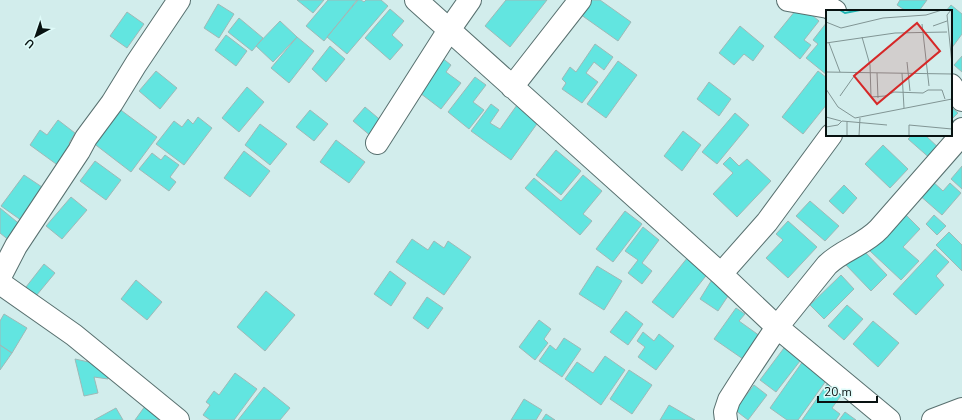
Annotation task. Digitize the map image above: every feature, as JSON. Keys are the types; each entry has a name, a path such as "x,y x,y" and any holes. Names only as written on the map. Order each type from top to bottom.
{"street":[{"path":"0,277 16,246 40,208 79,151 86,138 112,103 179,0"},
{"path":"416,0 721,274 777,327 889,420"},
{"path":"377,143 449,30 470,0"},
{"path":"512,87 580,0"},
{"path":"788,0 828,7 833,10"},
{"path":"952,86 962,100"},
{"path":"726,420 725,412 729,400 777,327 832,259 871,237 879,229 958,139 962,129"},
{"path":"721,274 767,222 830,136"},
{"path":"0,283 74,335 178,420"},
{"path":"934,420 962,409"}],"building":[{"path":"297,0 324,0 313,13"},
{"path":"328,0 357,0 324,41 306,26"},
{"path":"358,0 364,2 366,0 381,0 388,6 347,54 327,37"},
{"path":"506,0 547,0 510,47 485,26"},
{"path":"586,0 600,0 631,22 618,41 577,12"},
{"path":"900,0 927,0 920,10 904,10 897,5"},
{"path":"218,4 234,14 219,38 204,28"},
{"path":"800,5 819,21 804,40 811,45 800,59 774,37"},
{"path":"951,5 962,14 962,34 952,48 952,10 947,10"},
{"path":"390,9 404,21 392,35 403,45 390,60 365,38"},
{"path":"127,12 144,24 127,48 110,36"},
{"path":"239,18 263,38 252,51 228,32"},
{"path":"280,21 297,37 273,62 256,46"},
{"path":"826,23 826,74 806,58 818,44 813,40"},
{"path":"740,26 764,46 753,61 744,54 734,65 719,53"},
{"path":"226,35 247,51 236,66 215,50"},
{"path":"297,37 314,51 289,83 271,68"},
{"path":"595,44 613,57 604,70 594,62 586,73 598,82 582,103 562,89 566,83 562,79 570,67 576,72"},
{"path":"330,46 345,59 326,82 312,69"},
{"path":"962,56 962,72 954,65"},
{"path":"441,57 451,65 446,72 461,83 441,109 416,90"},
{"path":"618,61 637,75 606,118 587,104"},
{"path":"156,71 177,88 160,109 139,91"},
{"path":"818,71 826,77 826,105 803,134 782,117"},
{"path":"475,77 486,85 473,102 484,110 469,129 448,112"},
{"path":"709,82 731,99 719,116 697,99"},
{"path":"247,87 264,102 239,132 222,118"},
{"path":"491,104 499,110 490,123 500,129 517,105 539,121 511,160 471,131"},
{"path":"114,105 157,137 131,172 88,139"},
{"path":"365,107 384,123 372,137 353,121"},
{"path":"952,108 958,113 952,119"},
{"path":"310,110 328,124 314,141 296,127"},
{"path":"735,113 749,125 717,164 702,152"},
{"path":"198,117 212,128 184,165 156,144 174,121 182,127 188,119 193,124"},
{"path":"58,120 75,133 69,143 78,149 63,169 30,145 40,130 47,135"},
{"path":"260,124 287,144 270,165 245,145"},
{"path":"683,131 701,145 682,171 664,156"},
{"path":"911,136 926,136 941,150 932,160 908,139"},
{"path":"336,140 365,162 349,183 320,162"},
{"path":"883,145 908,169 890,188 865,164"},
{"path":"556,150 581,171 561,195 536,175"},
{"path":"244,151 270,171 250,197 224,178"},
{"path":"152,153 161,160 165,155 179,165 170,177 176,182 169,191 139,169"},
{"path":"730,157 739,166 747,159 771,181 737,217 713,194 733,173 723,164"},
{"path":"95,161 121,180 106,200 80,181"},
{"path":"962,166 962,189 951,179"},
{"path":"24,175 42,187 33,199 39,204 25,223 1,206"},
{"path":"583,175 602,191 583,214 592,221 580,235 525,188 534,178 561,201"},
{"path":"931,180 943,191 950,183 961,193 942,215 918,194"},
{"path":"844,185 857,198 843,214 829,201"},
{"path":"71,197 87,210 62,239 46,226"},
{"path":"810,201 839,226 825,241 796,216"},
{"path":"0,208 22,226 10,241 0,233"},
{"path":"625,211 642,224 613,262 596,249"},
{"path":"905,214 920,229 903,247 919,261 901,280 870,251"},
{"path":"934,215 946,226 937,235 926,224"},
{"path":"788,221 817,247 788,278 766,258 783,240 776,234"},
{"path":"643,227 659,240 642,263 652,271 642,284 628,273 638,260 625,251"},
{"path":"949,232 962,245 962,271 936,245"},
{"path":"412,239 428,250 434,241 444,248 448,241 471,257 444,295 396,262"},
{"path":"862,249 887,275 871,291 845,264"},
{"path":"935,249 949,262 936,276 944,285 916,315 893,294"},
{"path":"692,252 712,268 673,318 652,302"},
{"path":"44,264 55,273 36,296 26,287"},
{"path":"597,266 622,281 604,310 579,294"},
{"path":"390,271 406,283 391,306 374,294"},
{"path":"841,275 854,289 824,319 810,305"},
{"path":"713,278 732,290 718,311 700,299"},
{"path":"136,280 162,302 147,320 121,299"},
{"path":"266,291 295,315 265,351 237,327"},
{"path":"427,297 443,308 428,329 413,318"},
{"path":"847,305 863,319 844,340 828,326"},
{"path":"736,308 745,314 739,321 760,336 743,359 714,339"},
{"path":"626,311 643,324 628,345 610,332"},
{"path":"4,314 27,328 12,353 0,345 0,321"},
{"path":"539,320 551,329 544,339 548,343 535,360 519,347"},
{"path":"873,321 899,343 878,367 853,344"},
{"path":"643,332 654,341 659,334 674,346 656,370 638,357 645,347 637,341"},
{"path":"564,338 581,349 562,377 539,361 550,345 556,350"},
{"path":"0,345 12,353 0,370"},
{"path":"784,348 800,361 776,392 760,380"},
{"path":"605,356 625,370 601,405 565,379 577,362 593,373"},
{"path":"75,359 107,366 108,379 94,377 98,393 84,396"},
{"path":"803,361 828,378 798,420 787,420 770,408"},
{"path":"629,370 652,385 632,414 610,399"},
{"path":"235,373 257,389 234,420 210,420 203,415 210,405 206,402 214,391 219,395"},
{"path":"830,380 845,390 832,408 840,414 836,420 802,420"},
{"path":"754,385 767,395 748,420 735,410"},
{"path":"264,387 290,408 280,420 238,420"},
{"path":"156,391 177,420 135,420"},
{"path":"524,399 542,410 536,420 511,420"},
{"path":"669,405 695,420 660,420"},
{"path":"116,408 123,420 94,420"},
{"path":"845,412 856,420 839,420"},
{"path":"546,414 555,420 542,420"}]}
